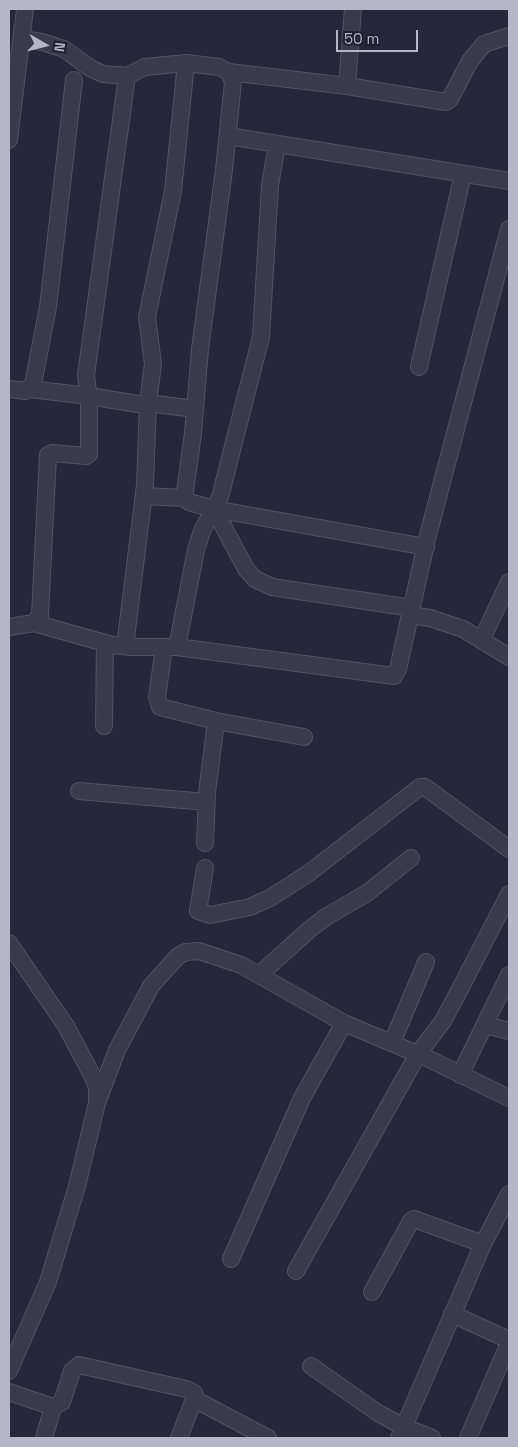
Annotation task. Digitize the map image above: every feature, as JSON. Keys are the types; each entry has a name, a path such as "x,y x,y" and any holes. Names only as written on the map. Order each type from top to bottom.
{"street":[{"path":"9,140 25,9"},
{"path":"347,86 353,9"},
{"path":"22,39 42,42 64,50 103,74 127,76 144,67 186,63 219,67 229,72 347,86 446,102 450,99 470,61 484,44 509,36"},
{"path":"125,646 144,496 148,403 153,364 147,317 173,191 186,63"},
{"path":"184,498 200,349 228,136 233,82 229,72"},
{"path":"34,623 40,615 46,459 52,453 86,456 89,454 86,375 127,76"},
{"path":"30,389 34,384 48,307 74,80"},
{"path":"228,136 509,181"},
{"path":"277,144 270,185 261,337 220,497 202,530 157,697 160,707 216,722 304,738"},
{"path":"419,366 463,174"},
{"path":"9,627 34,623 125,646 170,647 390,677 394,676 398,669 426,547 509,229"},
{"path":"9,389 26,391 30,389 144,405 148,403 195,409"},
{"path":"144,496 184,498 188,502 214,509 426,547"},
{"path":"214,509 246,569 254,579 272,587 411,611 482,639 509,657"},
{"path":"482,639 509,582"},
{"path":"104,726 105,642"},
{"path":"204,843 206,802 216,722"},
{"path":"205,868 198,911 210,914 250,908 270,898 309,873 420,787 425,787 509,849"},
{"path":"79,790 206,802"},
{"path":"260,975 315,925 367,893 411,858"},
{"path":"296,1271 418,1054 443,1020 509,894"},
{"path":"9,944 66,1026 93,1077 97,1088 98,1103"},
{"path":"9,1371 48,1282 77,1186 98,1103 117,1050 151,986 177,957 186,952 199,952 241,965 344,1023 418,1054 509,1098"},
{"path":"392,1043 426,962"},
{"path":"460,1075 509,975"},
{"path":"231,1259 302,1098 344,1023"},
{"path":"485,1025 509,1031"},
{"path":"402,1433 483,1244 509,1194"},
{"path":"372,1292 411,1221 414,1219 483,1244"},
{"path":"452,1314 509,1341 468,1438"},
{"path":"9,1392 52,1407 62,1402 72,1371 79,1365 191,1390 194,1393 194,1399 179,1438"},
{"path":"311,1366 378,1413 402,1433 432,1438"},
{"path":"194,1399 268,1438"},
{"path":"44,1438 52,1407"}]}
